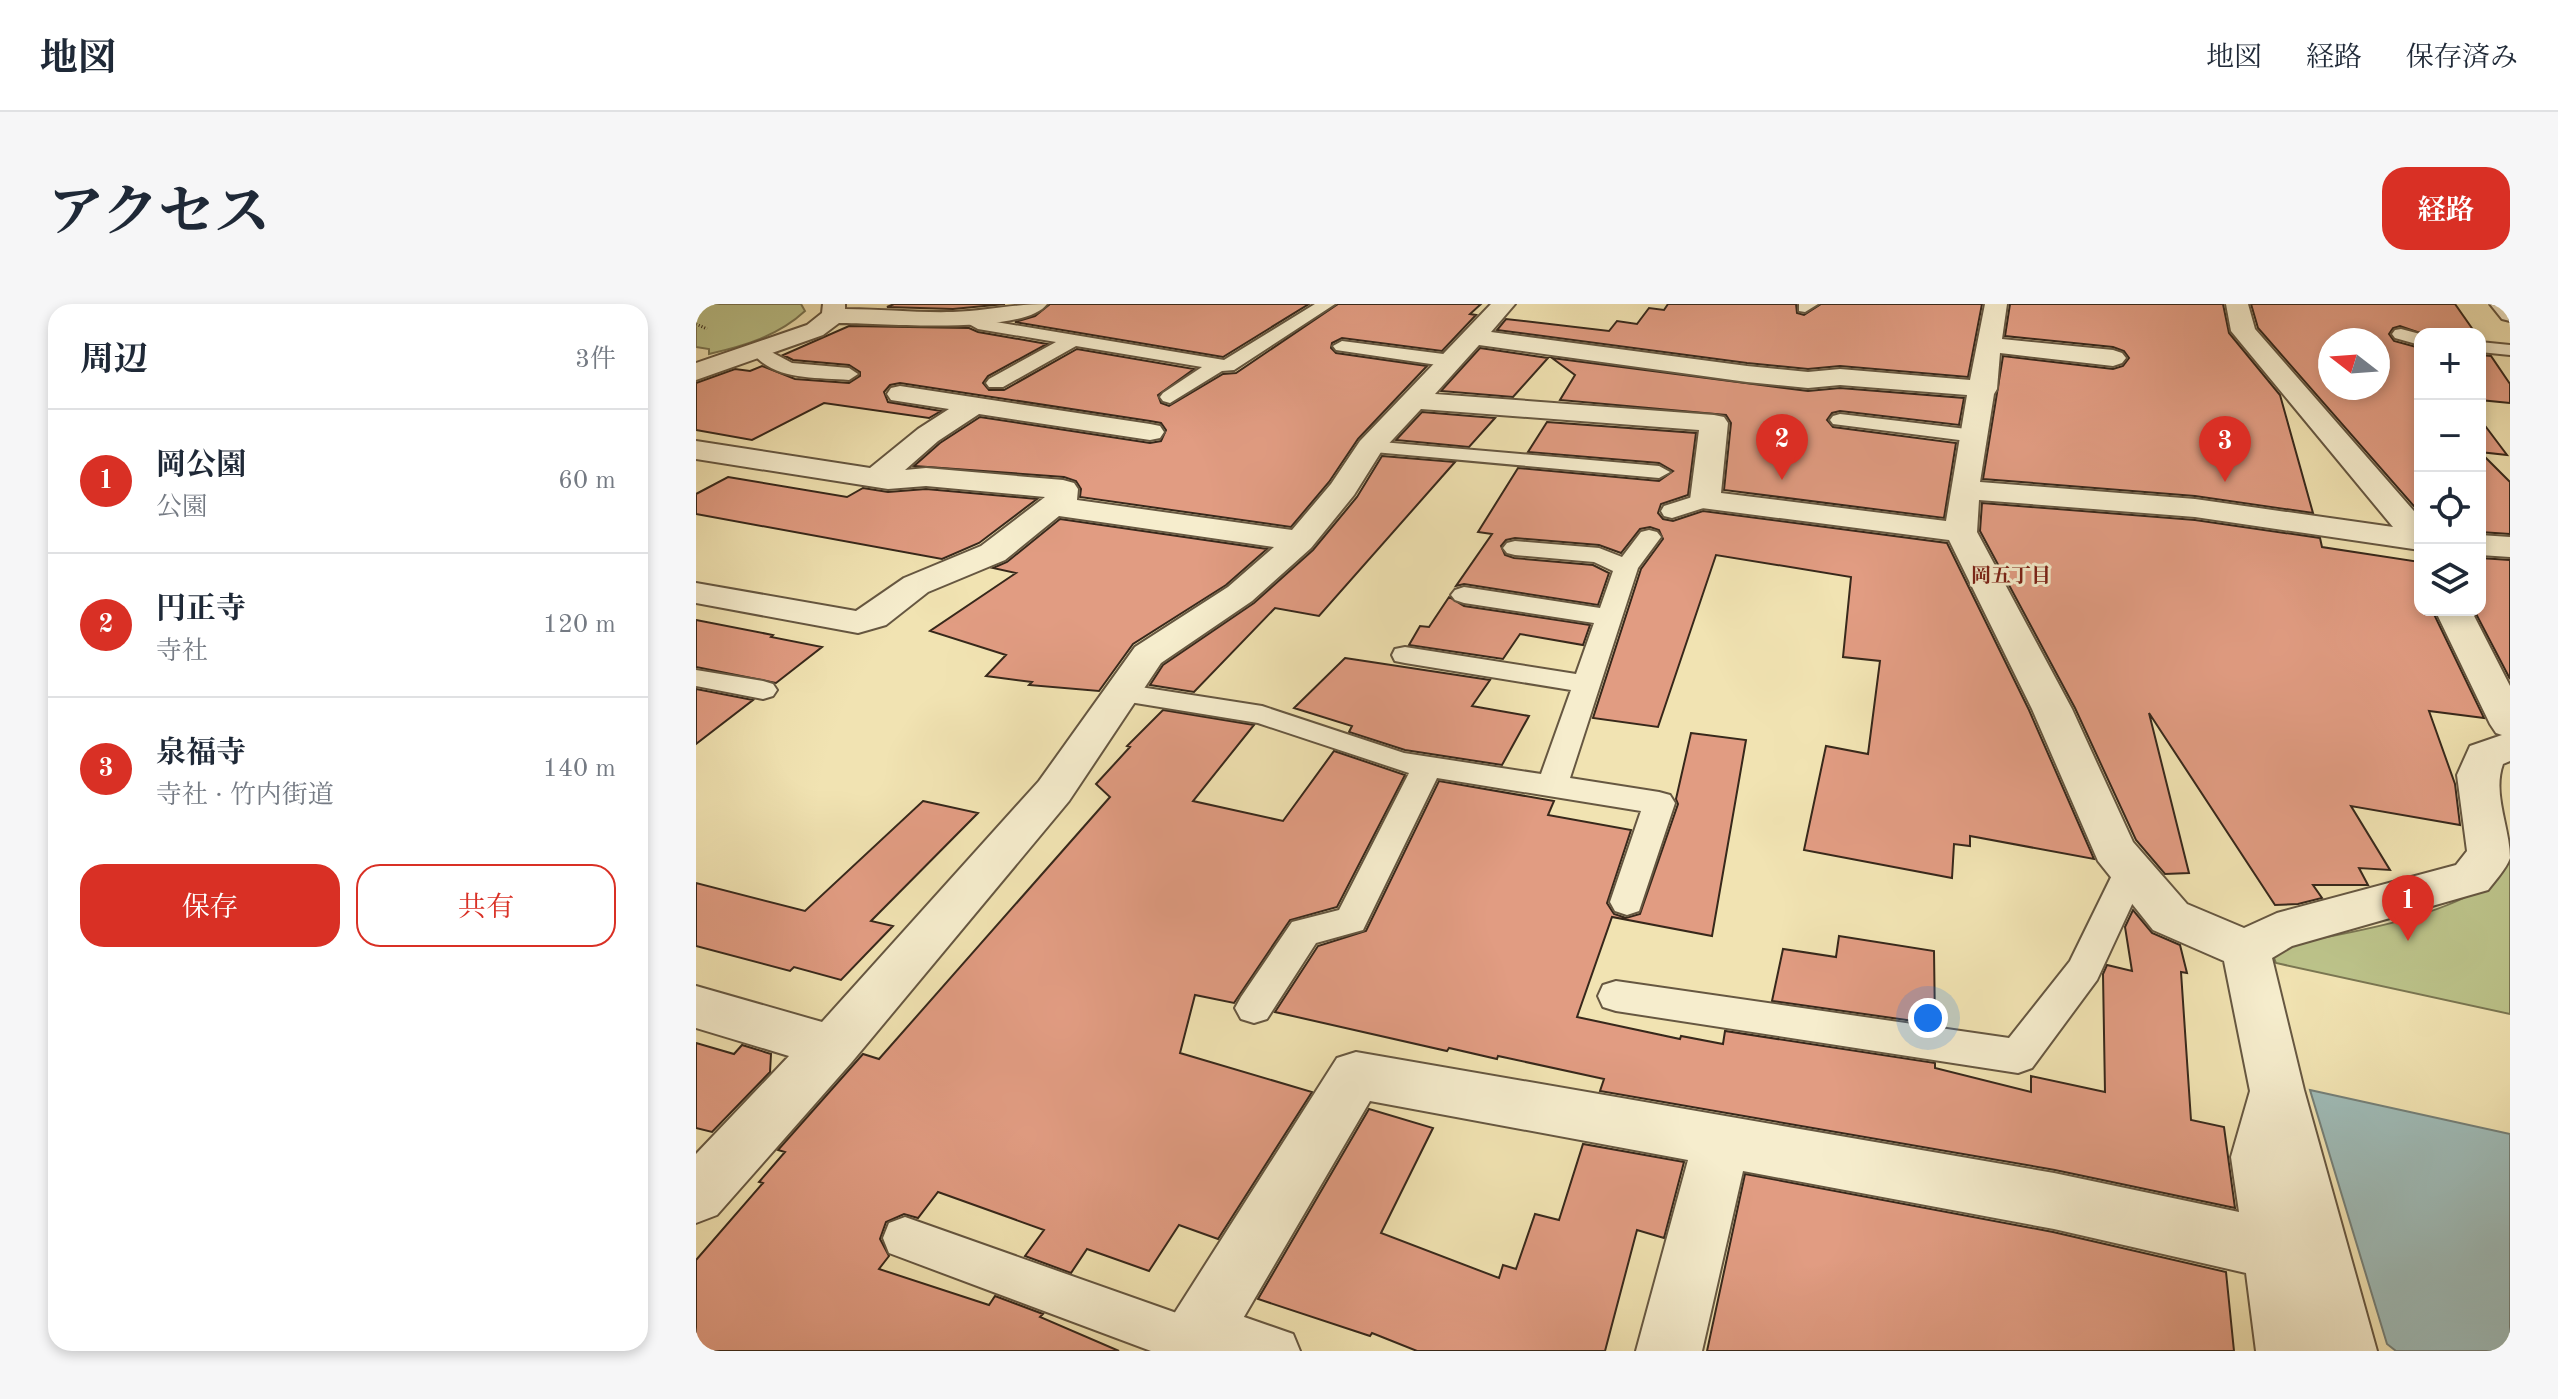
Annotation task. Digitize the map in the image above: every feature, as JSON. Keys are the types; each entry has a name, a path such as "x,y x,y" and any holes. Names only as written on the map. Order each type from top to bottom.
{"street":[{"path":"696,372 815,330 833,310 931,320 995,316 1036,304"},
{"path":"696,1195 832,1047 1054,791 1148,655 1240,594 1300,541 1343,489 1370,447 1504,304"},
{"path":"1992,304 1990,345 1964,490 1961,532 2052,709 2114,850 2170,917 2246,950"},
{"path":"2237,304 2243,331 2414,535"},
{"path":"2501,304 2510,314"},
{"path":"1473,337 1808,380 1840,377 1984,389"},
{"path":"1990,345 2113,358"},
{"path":"900,394 1150,432"},
{"path":"1414,400 1714,423 1705,500 1961,532"},
{"path":"877,478 928,435 974,405"},
{"path":"696,450 877,478 926,477 1063,489 1063,498 993,553 916,585 873,617 858,622 696,593"},
{"path":"1964,490 2195,508 2414,540"},
{"path":"1054,506 1300,541"},
{"path":"2486,545 2510,547"},
{"path":"2456,616 2510,724"},
{"path":"2246,950 2277,932 2472,878 2490,853 2478,775 2485,756 2510,746"},
{"path":"2246,950 2277,1090 2344,1351"},
{"path":"696,1007 832,1047"},
{"path":"1195,1340 1356,1075 2054,1201 2275,1250"},
{"path":"2277,1090 2260,1157 2289,1351"},
{"path":"1669,1351 1721,1142"}],"lane":[{"path":"995,316 978,324 1227,366 1327,304"},
{"path":"2401,334 2414,338"},
{"path":"996,383 1074,340"},
{"path":"1342,346 1451,361"},
{"path":"2486,348 2510,350"},
{"path":"760,351 762,356 784,367 849,374"},
{"path":"1170,397 1219,364"},
{"path":"1840,420 1975,436"},
{"path":"1370,447 1659,472"},
{"path":"1672,511 1705,500"},
{"path":"1552,786 1626,568 1649,537"},
{"path":"1515,548 1599,555 1626,568"},
{"path":"1464,595 1609,617"},
{"path":"1405,655 1587,684"},
{"path":"696,678 763,690"},
{"path":"1121,693 1262,715 1401,762 1659,803 1627,902"},
{"path":"1254,1008 1304,932 1351,921 1428,766"},
{"path":"1616,996 2018,1056 2084,970 2130,872"},
{"path":"905,1238 1195,1340 1276,1351"}],"green space":[{"path":"696,304 801,304 805,311 784,327 760,339 709,354 709,349 696,347"},
{"path":"2510,860 2510,1014 2276,963 2272,953 2286,945 2388,924 2462,899 2493,882"}],"water":[{"path":"2310,1090 2510,1134 2510,1351 2396,1351 2387,1344"}],"building":[{"path":"894,304 1005,304 953,309 887,307"},
{"path":"1050,304 1309,304 1223,357 1015,322 1035,316"},
{"path":"1338,304 1481,304 1470,314 1476,315 1442,351 1342,338 1332,343 1331,348 1336,353 1427,366 1358,439 1329,482 1291,527 1080,497 1081,489 1076,481 1064,477 914,466 940,443 980,417 1150,443 1161,441 1166,430 1161,423 1150,421 900,383 890,385 884,392 888,402 941,411 929,418 824,403 752,440 696,430 696,383 735,369 750,371 762,366 795,379 849,383 860,376 860,372 849,365 793,360 783,355 849,326 969,328 1047,344 988,376 983,383 989,390 1004,390 1077,349 1194,369 1158,395 1161,403 1169,406 1223,374 1236,373"},
{"path":"1668,304 1796,304 1797,313 1804,315 1821,304 1982,304 1968,377 1840,366 1808,369 1747,363 1497,330 1506,319 1609,331 1617,321 1637,324 1649,308 1664,310"},
{"path":"2010,304 2223,304 2229,333 2280,395 2313,513 2195,496 1983,479 2003,356 2113,369 2123,366 2129,358 2124,351 2113,347 2005,336"},
{"path":"2251,304 2455,304 2472,328 2414,328 2414,331 2400,326 2390,332 2390,328 2318,328 2318,397 2258,328"},
{"path":"2390,335 2394,341 2414,346 2414,506 2321,400 2390,400"},
{"path":"1480,348 1548,358 1513,397 1441,391"},
{"path":"2486,356 2491,356 2510,384 2510,403 2486,401"},
{"path":"1552,358 1808,391 1840,388 1964,398 1959,425 1840,411 1832,413 1827,420 1833,427 1956,443 1944,518 1724,490 1731,423 1726,415 1560,400 1575,375"},
{"path":"1422,412 1495,418 1469,447 1396,440"},
{"path":"1547,422 1696,433 1688,495 1661,504 1658,513 1663,519 1673,521 1703,511 1947,543 2029,710 2094,859 1970,836 1970,846 1954,844 1952,878 1804,850 1826,746 1868,754 1880,661 1843,657 1851,577 1716,555 1658,727 1593,718 1641,569 1663,539 1659,530 1650,527 1640,529 1621,553 1599,545 1515,538 1506,540 1501,546 1505,555 1514,558 1593,565 1609,573 1598,605 1464,584 1456,586 1492,534 1478,532 1518,468 1659,481 1673,471 1659,463 1528,452"},
{"path":"2486,427 2507,455 2486,453"},
{"path":"1382,456 1455,462 1319,616 1275,608 1194,692 1150,685 1163,665 1254,603 1313,550 1357,497"},
{"path":"2486,458 2510,482 2510,534 2486,532"},
{"path":"728,477 847,497 863,488 888,492 926,489 1037,499 979,543 942,559 696,514 696,494"},
{"path":"1982,503 2195,520 2320,538 2322,547 2414,561 2414,616 2435,616 2484,718 2429,711 2455,784 2460,825 2351,806 2390,870 2359,868 2368,885 2313,885 2322,898 2275,905 2149,713 2189,873 2165,874 2136,840 2075,708 1980,531"},
{"path":"1060,519 1267,549 1226,585 1133,644 1099,691 1029,685 1032,682 986,676 1006,655 930,631 1016,573 993,568 1007,562"},
{"path":"2486,558 2510,560 2510,679 2477,616 2486,616"},
{"path":"1449,597 1464,606 1590,625 1583,645 1520,634 1503,659 1409,645 1420,626 1429,627"},
{"path":"696,620 822,647 776,683 696,667"},
{"path":"1345,658 1490,680 1472,706 1529,716 1502,765 1405,750 1349,732 1352,726 1294,708"},
{"path":"696,689 753,700 696,744"},
{"path":"1163,710 1254,725 1193,801 1283,821 1334,751 1405,775 1337,907 1290,920 1234,1003 1195,995 1180,1053 1312,1092 1218,1239 1179,1225 1149,1271 1087,1249 1071,1273 1025,1256 1044,1230 938,1192 918,1218 904,1214 886,1222 880,1239 889,1256 879,1269 989,1305 995,1296 1043,1314 1040,1317 1119,1351 696,1351 696,1260 763,1183 759,1182 785,1152 778,1150 863,1054 879,1059 1110,797 1096,784 1130,747 1127,746"},
{"path":"1691,733 1746,740 1712,936 1612,917 1577,1017 1680,1039 1681,1036 1723,1044 1725,1031 1935,1063 1935,1068 2031,1092 2031,1076 2105,1092 2103,974 2107,965 2132,971 2125,927 2133,910 2152,933 2180,945 2187,973 2181,972 2191,1120 2224,1127 2235,1208 2055,1170 1600,1091 1604,1079 1498,1056 1497,1059 1449,1048 1447,1051 1275,1012 1318,946 1366,931 1439,781 1554,801 1548,815 1631,830 1607,903 1614,914 1626,918 1640,914 1678,804 1676,799"},
{"path":"923,801 978,813 871,921 893,926 841,980 794,967 790,971 696,946 696,883 805,911"},
{"path":"1839,936 1934,951 1935,1024 1772,1001 1783,949 1836,957"},
{"path":"696,1043 734,1054 742,1045 771,1054 770,1072 712,1132 696,1128"},
{"path":"1369,1109 1433,1128 1381,1233 1499,1278 1503,1265 1516,1269 1535,1214 1559,1220 1583,1144 1684,1162 1664,1238 1637,1230 1605,1351 1417,1351 1372,1333 1370,1336 1258,1299"},
{"path":"1745,1174 2053,1232 2226,1272 2234,1351 1707,1351"}],"place":[{"name":"円正寺","path":"1782,480"},
{"name":"泉福寺","path":"2225,482"},
{"name":"岡公園","path":"2408,941"}],"district":[{"name":"岡五丁目","path":"2011,575"}]}
